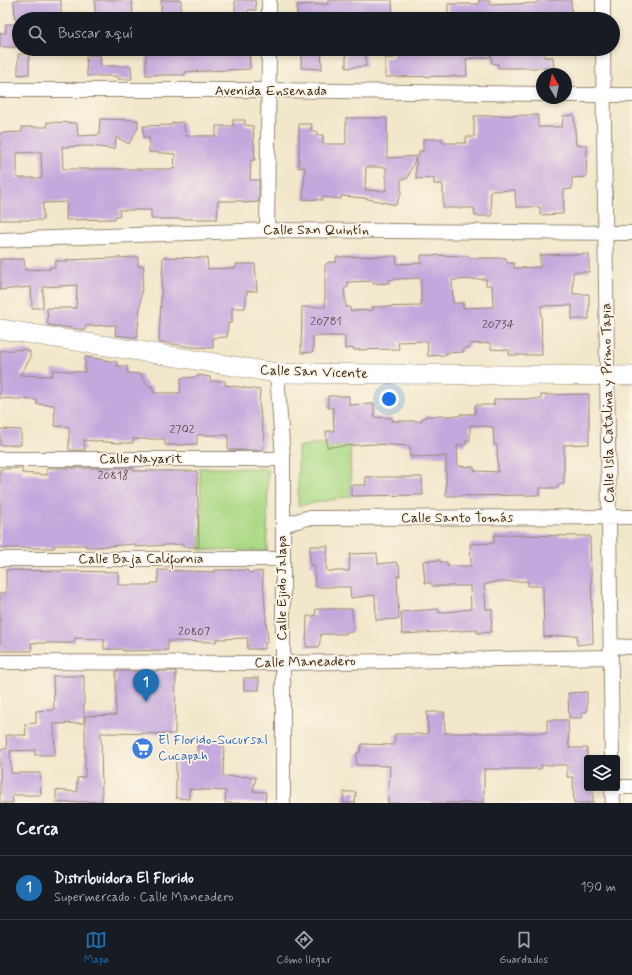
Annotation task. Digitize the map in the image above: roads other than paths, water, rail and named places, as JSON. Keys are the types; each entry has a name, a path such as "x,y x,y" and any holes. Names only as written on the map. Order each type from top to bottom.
{"street":[{"path":"269,0 269,12"},
{"path":"603,0 603,12"},
{"path":"267,230 269,56"},
{"name":"Calle Isla Catalina y Primo Tapia","path":"603,56 612,755"},
{"name":"Avenida Ensenada","path":"0,90 268,90 536,94"},
{"path":"572,95 632,95"},
{"name":"Calle San Quintín","path":"0,240 267,230 606,234 632,233"},
{"name":"Calle San Vicente","path":"0,329 277,373 607,377 632,376"},
{"name":"Calle Ejido Jalapa","path":"277,373 283,459 283,803"},
{"name":"Calle Nayarit","path":"0,459 283,459"},
{"name":"Calle Santo Tomás","path":"282,525 307,518 632,517"},
{"name":"Calle Baja California","path":"0,559 282,559"},
{"name":"Calle Maneadero","path":"0,662 282,663 611,652 632,647"},
{"path":"620,787 632,787"},
{"path":"612,791 612,803"}],"place":[{"name":"Distribuidora El Florido","path":"146,702"},
{"name":"El Florido-Sucursal Cucapah","path":"143,748"}]}
